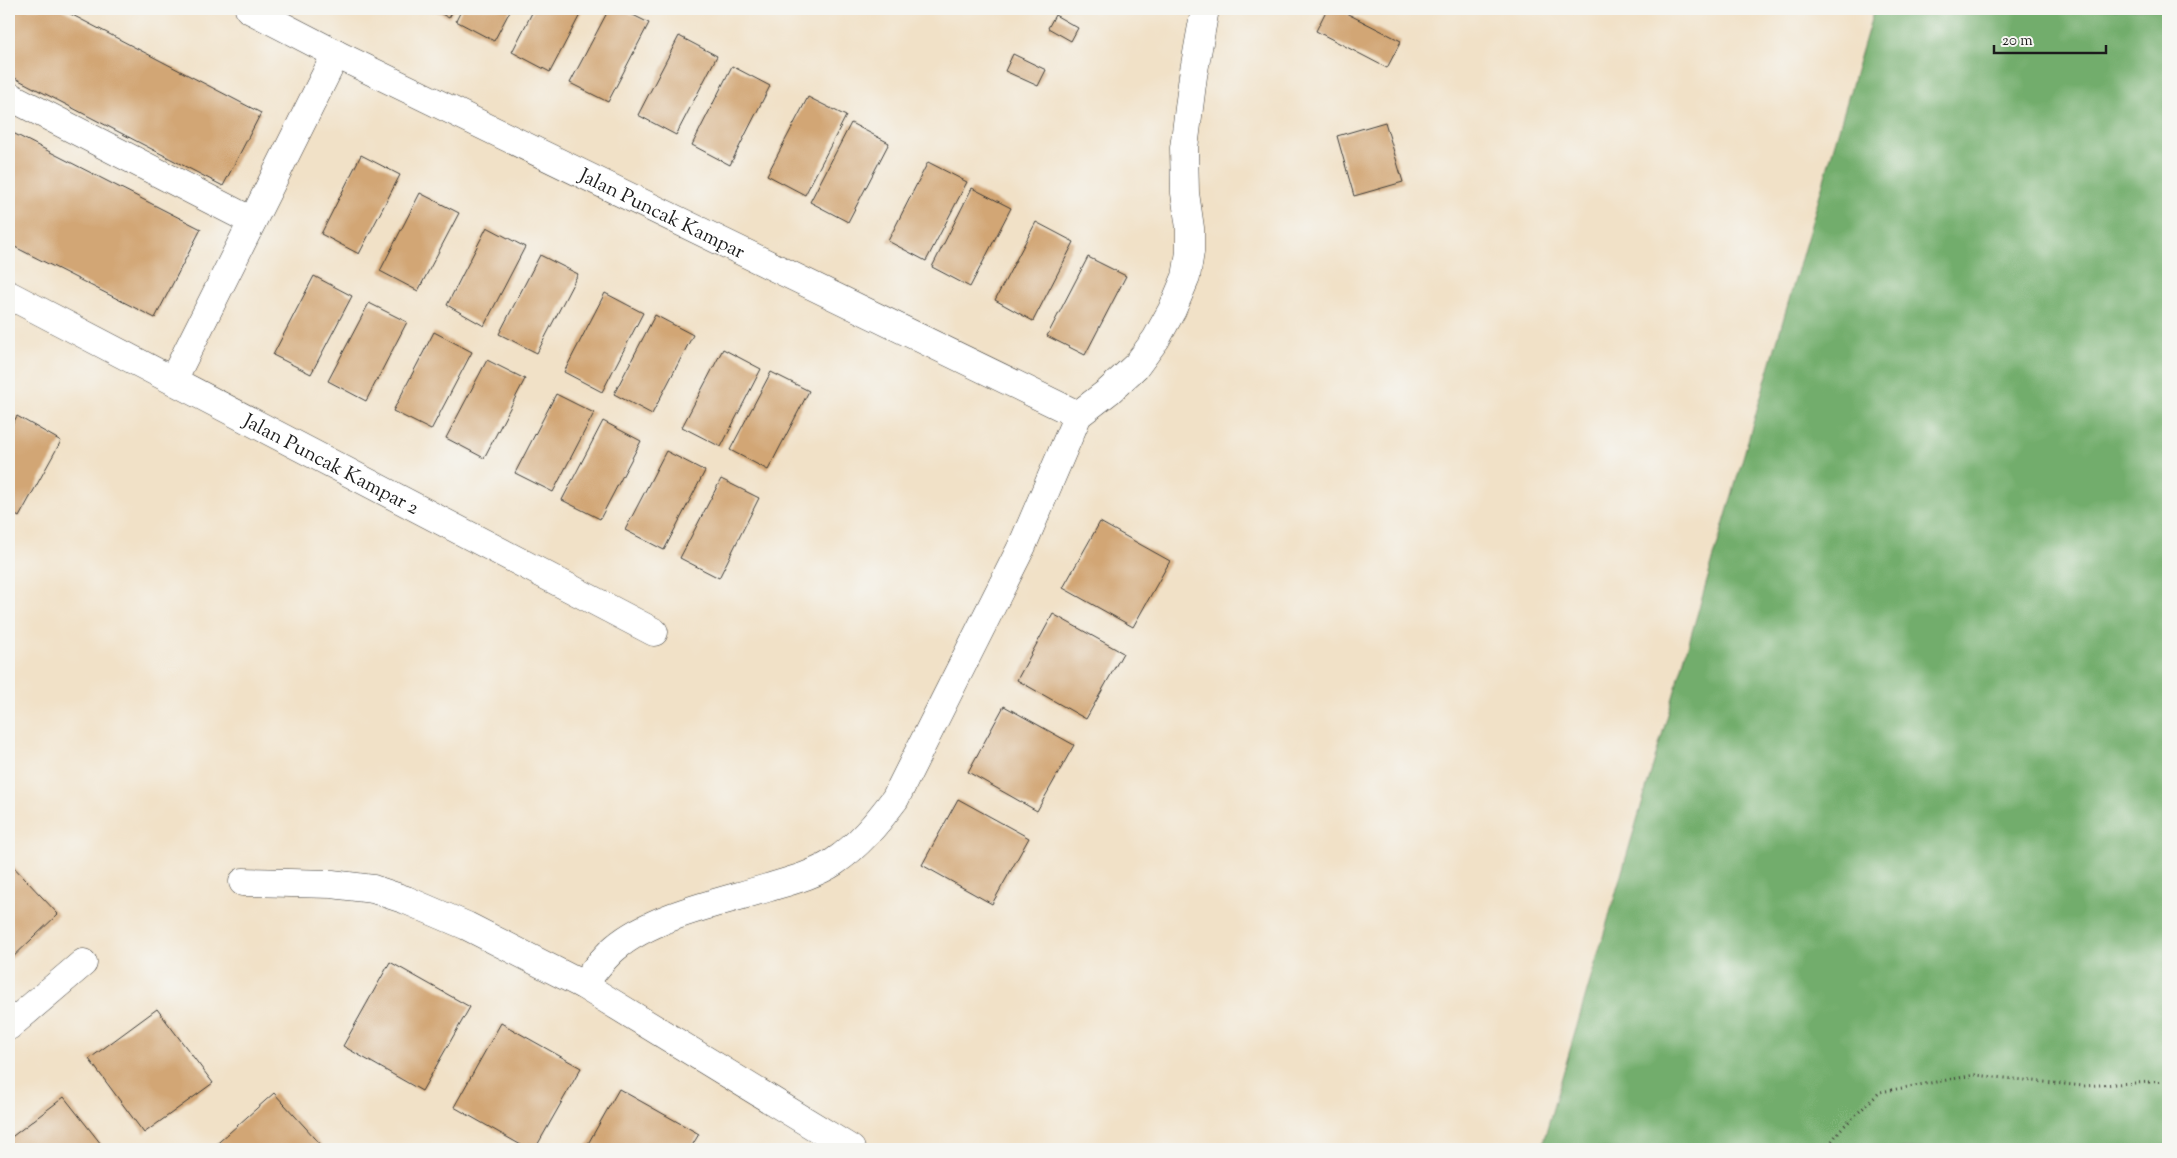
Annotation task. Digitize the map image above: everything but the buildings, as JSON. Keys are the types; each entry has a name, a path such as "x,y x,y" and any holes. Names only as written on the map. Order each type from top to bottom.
{"street":[{"name":"Jalan Puncak Kampar","path":"249,9 336,54 1078,415"},
{"path":"583,985 599,964 616,947 642,930 671,917 806,877 834,862 855,846 874,827 895,799 1022,546 1078,415 1109,391 1136,365 1156,339 1172,310 1186,277 1190,252 1190,228 1185,193 1184,148 1193,76 1205,9"},
{"path":"173,380 336,54"},
{"path":"9,96 252,221"},
{"name":"Jalan Puncak Kampar 2","path":"9,295 654,632"},
{"path":"243,882 332,884 373,889 406,900 468,926 583,985 851,1149"},
{"path":"9,1026 83,963"}],"path":[{"path":"1826,1149 1840,1130 1880,1092 1975,1075 2083,1086 2168,1081"}],"green space":[{"path":"1874,9 2168,9 2168,1149 1541,1149"}]}
